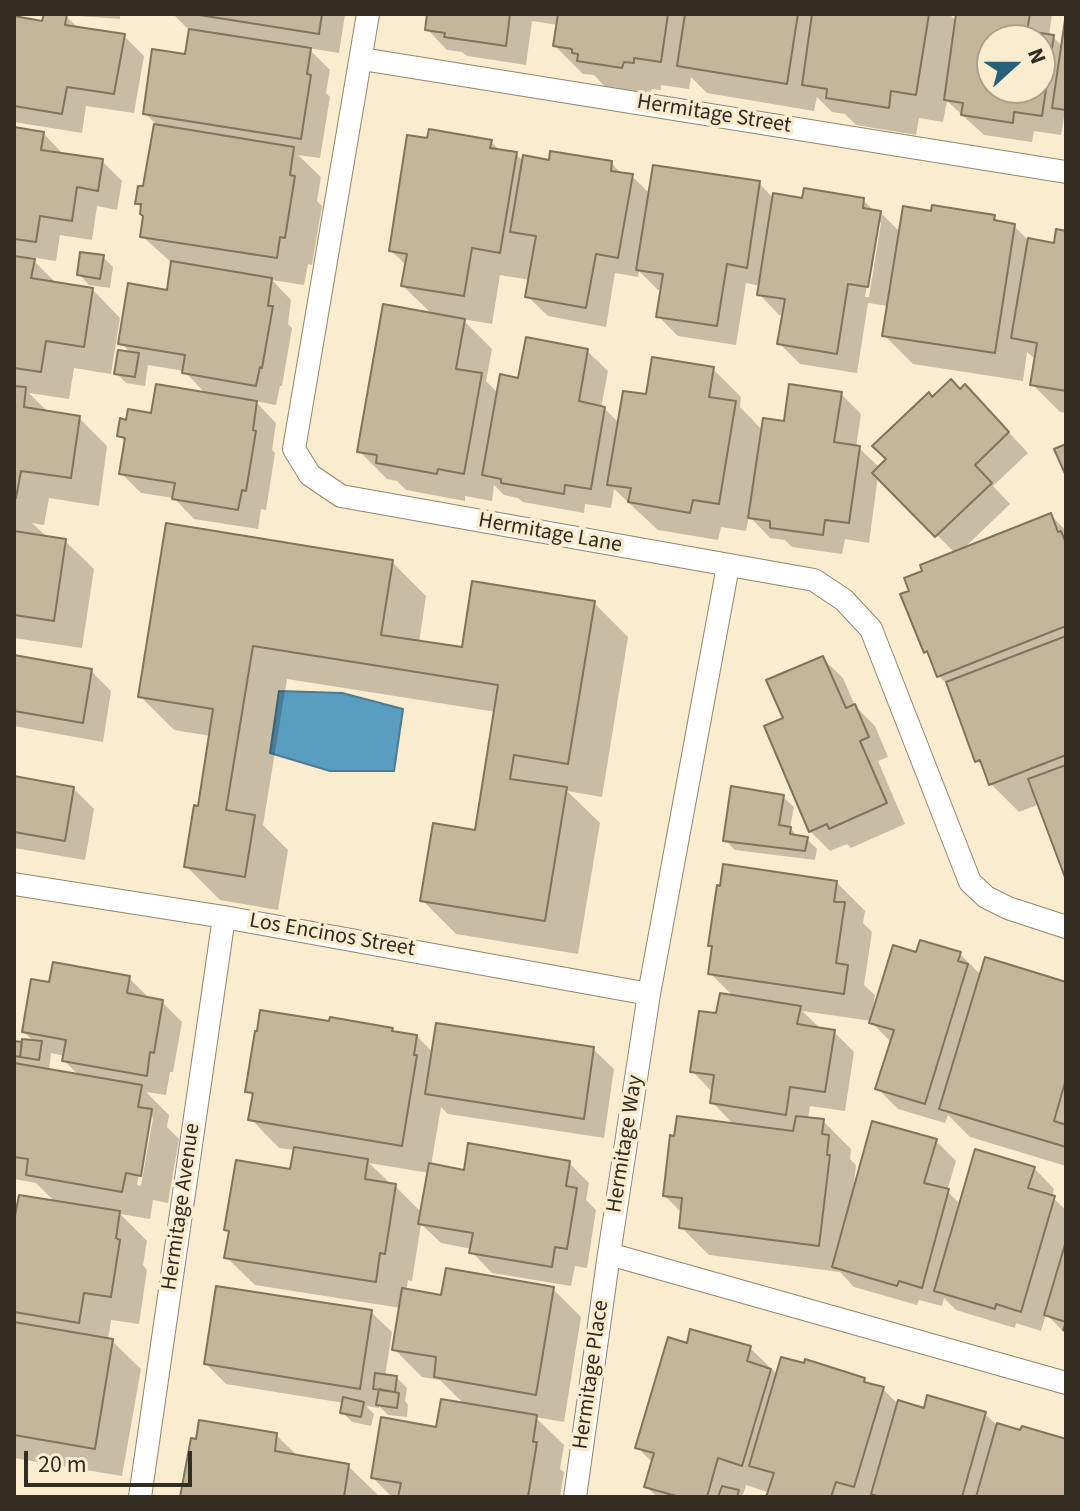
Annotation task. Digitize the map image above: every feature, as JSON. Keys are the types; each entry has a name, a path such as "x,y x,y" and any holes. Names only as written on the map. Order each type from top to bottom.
{"lane":[{"name":"Hermitage Lane","path":"368,14 294,449 310,475 341,496 814,580 844,600 871,629 970,882 986,897 1008,908 1066,927"},
{"name":"Hermitage Street","path":"362,59 1066,172"},
{"name":"Hermitage Way","path":"609,1254 649,994 728,566"},
{"name":"Los Encinos Street","path":"14,884 224,917 649,994"},
{"name":"Hermitage Avenue","path":"140,1497 224,917"},
{"path":"609,1254 1066,1383"},
{"name":"Hermitage Place","path":"575,1497 609,1254"}],"water":[{"path":"279,691 342,693 403,709 394,771 330,771 270,753"}],"building":[{"path":"44,14 67,14 65,25 125,34 114,94 67,87 62,114 14,106 14,16 42,21"},
{"path":"193,14 322,14 319,34"},
{"path":"427,14 510,14 506,46 444,37 445,33 425,30"},
{"path":"558,14 668,14 661,62 634,58 634,63 624,62 622,68 577,61 578,54 572,53 572,49 553,46"},
{"path":"685,14 798,14 787,84 677,66"},
{"path":"812,14 929,14 916,95 891,91 889,108 826,98 827,89 802,85"},
{"path":"956,14 1030,14 1028,24 976,24 976,104 1044,104 1042,116 1014,112 1013,123 961,115 963,103 944,100"},
{"path":"1066,20 1066,110 1052,108 1053,104 1056,104 1056,81"},
{"path":"189,29 311,48 307,74 311,75 301,139 143,114 152,49 185,54"},
{"path":"154,124 294,147 290,175 295,176 285,238 280,237 277,258 140,237 143,216 140,214 141,204 135,204 138,186 143,186"},
{"path":"14,127 44,132 41,150 103,159 98,191 77,187 72,221 40,216 36,242 14,239"},
{"path":"429,129 492,140 490,148 517,152 500,253 472,248 464,296 401,286 407,254 389,251 407,135 427,138"},
{"path":"550,151 612,161 611,171 633,174 618,258 596,254 586,308 525,297 536,236 510,232 523,155 549,160"},
{"path":"653,165 760,181 747,268 727,264 717,326 656,317 663,274 636,270"},
{"path":"804,188 864,198 863,208 881,211 868,287 848,284 837,354 777,344 785,299 757,295 773,193 802,198"},
{"path":"932,205 995,215 994,220 1015,224 995,353 882,336 903,206 931,211"},
{"path":"1056,229 1066,231 1066,391 1030,385 1037,343 1011,338 1028,238 1054,243"},
{"path":"80,252 104,255 100,279 77,275"},
{"path":"14,256 35,259 31,278 93,288 84,347 46,341 41,372 14,368"},
{"path":"171,261 272,278 268,306 273,306 256,386 182,373 185,355 118,344 128,283 167,290"},
{"path":"383,304 465,319 456,369 482,373 464,474 438,469 437,474 376,463 377,455 357,452"},
{"path":"526,337 588,349 579,401 605,407 591,489 565,485 564,494 501,483 501,479 482,475 500,374 518,378"},
{"path":"118,350 139,353 135,377 114,374"},
{"path":"652,357 714,367 709,397 736,401 719,504 693,500 690,513 628,502 631,488 607,485 623,391 646,394"},
{"path":"951,379 960,389 965,384 1009,432 975,465 992,483 935,537 872,473 886,459 872,446 929,392 932,397"},
{"path":"156,384 257,401 253,430 256,431 246,491 242,490 238,510 172,499 175,483 119,474 125,438 117,436 120,418 126,420 128,409 151,413"},
{"path":"789,384 842,392 834,442 860,446 849,523 825,520 823,535 770,528 770,521 748,518 763,418 784,421"},
{"path":"14,386 26,387 24,407 80,416 71,478 21,471 16,498 14,497"},
{"path":"1066,444 1066,476 1054,449"},
{"path":"1051,513 1066,543 1066,626 937,677 900,594 909,591 904,578 922,571 920,565"},
{"path":"166,523 393,560 381,635 462,647 472,581 595,601 568,764 514,755 510,779 567,787 545,921 420,901 433,823 475,830 498,685 253,646 226,810 255,815 245,877 184,867 194,805 198,806 213,709 138,697"},
{"path":"14,531 66,539 54,621 14,615"},
{"path":"1066,636 1066,755 989,785 980,760 975,762 946,682"},
{"path":"14,655 92,669 83,723 14,711"},
{"path":"823,656 846,708 855,704 869,737 860,741 887,803 829,829 827,824 809,832 764,726 783,718 766,680"},
{"path":"1066,765 1066,880 1028,779"},
{"path":"14,776 74,787 65,841 14,832"},
{"path":"731,786 784,795 779,825 791,827 790,834 808,837 805,851 723,841"},
{"path":"723,864 837,881 834,902 845,902 836,963 848,965 844,994 708,974 712,946 708,946"},
{"path":"920,940 961,952 958,961 968,964 925,1104 875,1089 894,1030 869,1023 893,945 916,952"},
{"path":"985,957 1066,982 1066,1079 1054,1121 1066,1125 1066,1147 939,1109"},
{"path":"53,962 130,976 127,993 163,1000 147,1076 62,1061 66,1040 22,1032 31,979 49,982"},
{"path":"720,993 801,1006 797,1024 835,1030 825,1092 790,1087 786,1115 710,1103 714,1075 690,1072 699,1011 716,1013"},
{"path":"260,1010 329,1021 330,1017 417,1035 414,1055 417,1055 402,1146 248,1120 253,1093 245,1092"},
{"path":"436,1023 594,1047 584,1119 425,1094"},
{"path":"22,1039 42,1041 39,1060 20,1057"},
{"path":"14,1041 22,1042 20,1057 14,1056"},
{"path":"14,1063 142,1085 138,1107 152,1109 141,1176 126,1173 122,1192 26,1175 28,1159 14,1157"},
{"path":"677,1116 793,1131 796,1116 824,1119 822,1134 829,1135 827,1155 830,1155 819,1246 679,1228 682,1198 663,1196 670,1135 674,1136"},
{"path":"872,1121 937,1139 924,1183 949,1189 922,1288 899,1281 897,1286 832,1267"},
{"path":"468,1143 570,1161 566,1186 577,1188 567,1249 555,1247 552,1267 469,1253 473,1233 418,1224 429,1163 464,1170"},
{"path":"294,1147 368,1159 365,1179 396,1184 385,1254 380,1253 376,1282 224,1258 229,1231 224,1230 236,1160 290,1169"},
{"path":"975,1149 1035,1167 1028,1188 1055,1196 1021,1312 996,1304 995,1309 934,1291"},
{"path":"19,1195 120,1211 116,1238 120,1240 111,1297 84,1293 79,1323 14,1312 14,1221"},
{"path":"1066,1241 1066,1322 1044,1315"},
{"path":"446,1268 554,1287 536,1395 434,1377 436,1357 392,1350 402,1288 441,1295"},
{"path":"216,1286 372,1310 360,1389 204,1364"},
{"path":"14,1322 113,1339 95,1449 14,1435"},
{"path":"690,1329 751,1346 747,1361 771,1369 742,1466 718,1458 707,1497 680,1497 644,1487 654,1453 635,1448 668,1337 687,1343"},
{"path":"781,1357 804,1363 805,1359 884,1387 854,1487 836,1482 831,1497 766,1497 774,1473 749,1466"},
{"path":"375,1373 397,1376 395,1392 373,1389"},
{"path":"379,1389 399,1393 397,1408 376,1405"},
{"path":"927,1395 986,1412 962,1497 880,1497 871,1494 898,1400 924,1408"},
{"path":"343,1397 364,1402 361,1417 340,1413"},
{"path":"441,1399 537,1415 533,1442 537,1442 528,1497 398,1497 401,1483 371,1478 381,1417 436,1427"},
{"path":"199,1420 277,1433 275,1451 349,1464 344,1497 180,1497 191,1438 196,1439"},
{"path":"997,1423 1020,1430 1022,1426 1066,1439 1066,1497 976,1497"},
{"path":"722,1486 739,1490 737,1497 718,1497"}]}
